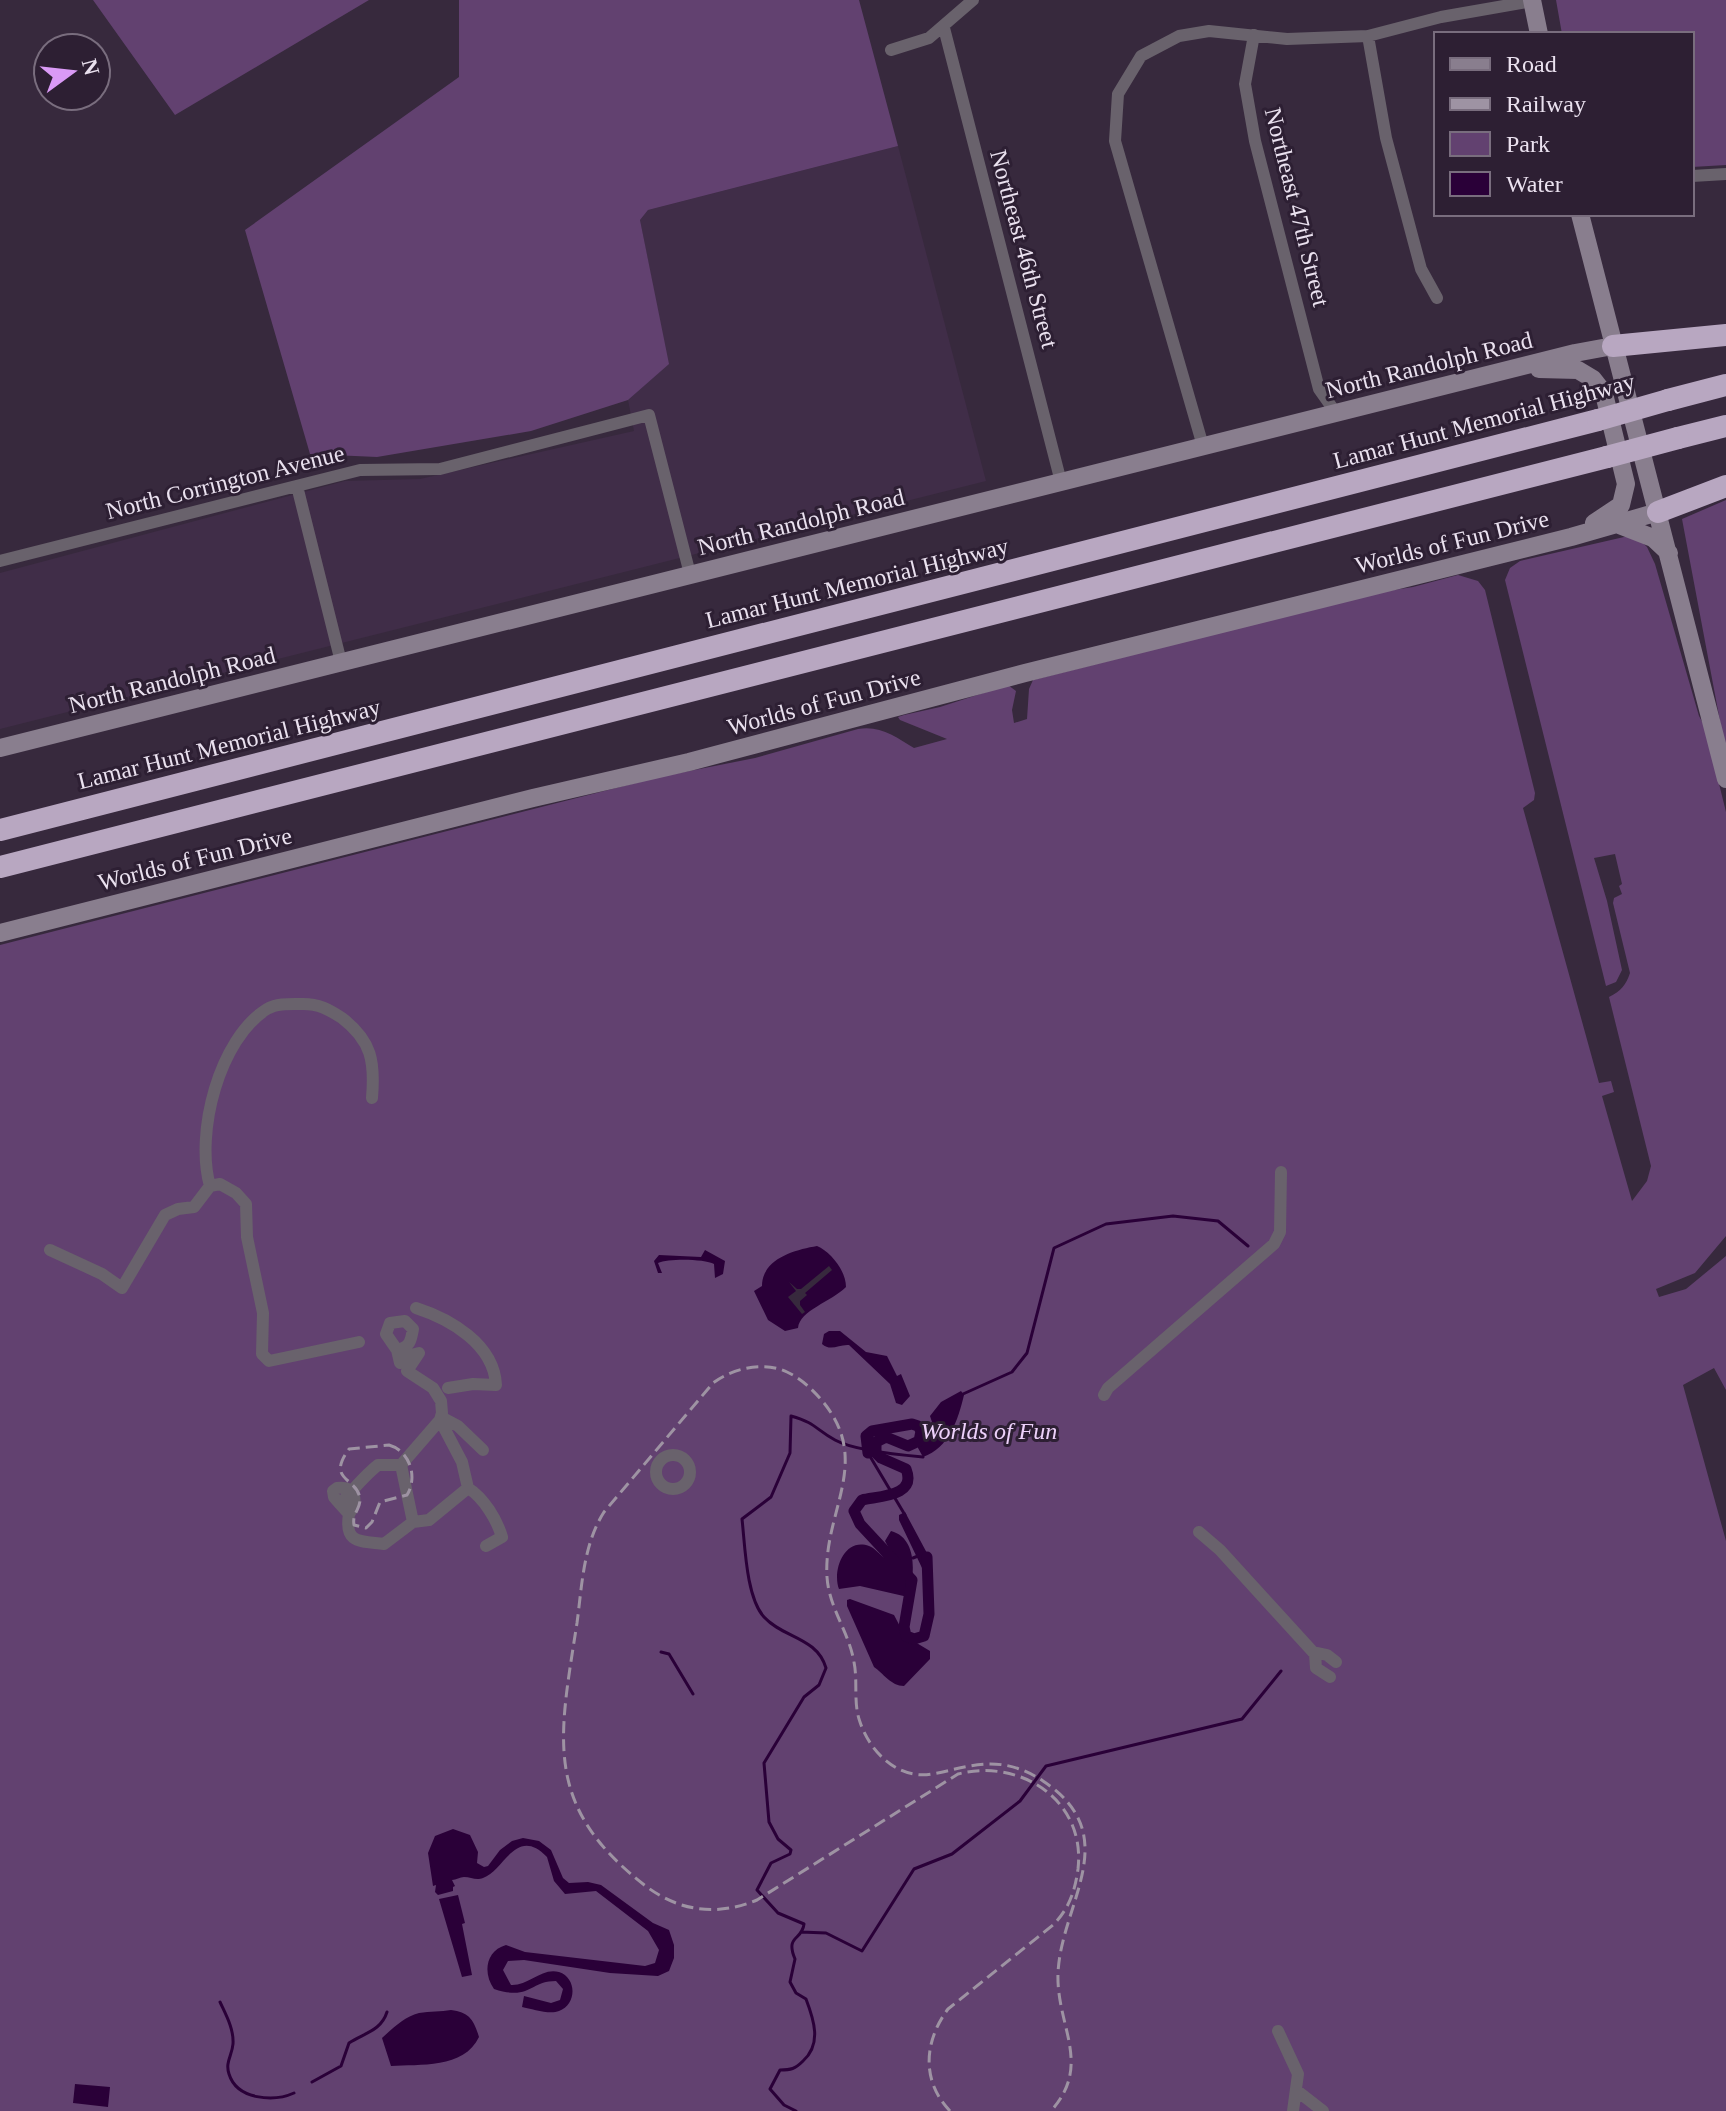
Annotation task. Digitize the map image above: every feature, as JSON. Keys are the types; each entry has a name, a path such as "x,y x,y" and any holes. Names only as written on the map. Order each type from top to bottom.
{"highway":[{"path":"1613,346 1726,335"},
{"name":"Lamar Hunt Memorial Highway","path":"0,830 1726,385"},
{"path":"0,867 1726,426"},
{"path":"1658,512 1726,486"}],"main road":[{"path":"1532,0 1539,32"},
{"path":"1580,216 1726,779"},
{"path":"1575,353 1591,340 1603,307"},
{"name":"North Randolph Road","path":"0,748 1613,346"},
{"path":"1514,370 1578,370 1593,379 1605,398 1626,484 1625,496 1621,505 1571,537"},
{"name":"Worlds of Fun Drive","path":"0,933 503,805 689,762 1025,673 1571,537 1658,512"},
{"path":"1617,524 1653,538 1670,553"}],"street":[{"path":"891,50 929,38 973,0"},
{"path":"1203,446 1115,141 1118,94 1141,56 1179,36 1209,31 1287,39 1368,36 1441,17 1532,0"},
{"name":"Northeast 46th Street","path":"944,28 1061,482"},
{"name":"Northeast 47th Street","path":"1254,35 1245,84 1255,141 1319,389 1336,413"},
{"path":"1368,36 1386,138 1421,269 1437,298"},
{"path":"1694,176 1726,174"},
{"name":"Northeast 47th Street","path":"1315,418 1319,389"},
{"name":"North Corrington Avenue","path":"0,561 360,470 440,469 649,415 690,574"},
{"path":"297,486 341,662"},
{"path":"210,1186 205,1144 210,1106 219,1074 230,1052 269,1007 286,1003 318,1004 356,1029 366,1043 373,1063 372,1098"},
{"path":"1104,1395 1108,1388 1274,1244 1280,1232 1281,1172"},
{"path":"50,1250 102,1274 122,1288 165,1215 194,1207 210,1186 220,1184 236,1193 246,1204 247,1237 263,1313 262,1354 269,1361 359,1342"},
{"path":"416,1308 430,1312 472,1337 496,1378 496,1385 473,1384 448,1388 443,1384 433,1388"},
{"path":"401,1362 433,1388 441,1401"},
{"path":"448,1388 441,1401 440,1419 462,1462 468,1488 485,1505 501,1532 502,1537 486,1546"},
{"path":"440,1419 458,1426 483,1450"},
{"path":"440,1419 401,1465 378,1465 352,1491 344,1509 351,1537 357,1541 384,1544 413,1522 429,1520 468,1488"},
{"path":"401,1465 413,1522"},
{"path":"1199,1532 1220,1550 1315,1654 1316,1668 1330,1677"},
{"path":"1315,1654 1327,1655 1336,1662"},
{"path":"1278,2031 1298,2074 1293,2111"},
{"path":"1296,2090 1323,2111"}],"shaded area":[{"path":"898,146 986,481 0,729 0,573 345,481 420,479 634,431 628,400 668,364 640,220 648,210"}],"green space":[{"path":"93,0 369,0 175,115"},
{"path":"459,0 859,0 898,146 648,210 640,220 669,364 628,400 531,431 377,457 310,454 245,230 459,77"},
{"path":"1556,0 1726,0 1726,165 1694,167 1694,32 1562,32"},
{"path":"1726,500 1726,753 1682,519"},
{"name":"Worlds of Fun","path":"1624,537 1637,537 1647,547 1655,564 1699,716 1705,727 1726,812 1726,1236 1695,1273 1656,1289 1659,1297 1686,1289 1726,1256 1726,1390 1714,1368 1683,1385 1726,1541 1726,2111 0,2111 0,945 659,777 755,758 858,729 881,730 914,748 947,739 898,717 1008,685 1016,691 1012,710 1014,723 1027,719 1029,689 1033,680 1458,575 1478,581 1485,590 1535,793 1534,800 1523,808 1599,1083 1611,1081 1614,1092 1602,1096 1632,1201 1647,1181 1651,1166 1609,997 1622,987 1630,973 1613,903 1614,898 1622,894 1619,886 1622,884 1615,854 1594,858 1622,970 1616,982 1606,986 1505,580 1510,568 1520,561"}],"water":[{"path":"817,1246 837,1263 846,1287 804,1316 798,1328 785,1331 768,1320 754,1291 762,1286 767,1269 781,1257"},
{"path":"705,1250 725,1261 723,1274 715,1278 714,1264 687,1260 658,1263 662,1273 658,1273 654,1261 659,1255 701,1257"},
{"path":"840,1331 866,1352 887,1356 897,1376 901,1374 910,1396 902,1405 896,1403 890,1384 849,1345 832,1348 822,1344 824,1334"},
{"path":"961,1391 964,1395 951,1432 940,1447 923,1457 918,1448 919,1427 921,1425 924,1431 932,1422 930,1416 941,1402"},
{"path":"905,1512 928,1555 929,1570 923,1570 899,1520 899,1515"},
{"path":"891,1531 900,1535 910,1549 913,1569 908,1597 860,1586 839,1589 837,1573 847,1551 860,1545 871,1547 885,1558 890,1557 891,1552 885,1541"},
{"path":"850,1599 894,1615 905,1636 930,1651 930,1659 904,1686 891,1682 874,1667 847,1606"},
{"path":"453,1829 470,1835 478,1852 477,1863 484,1867 512,1841 523,1838 539,1841 551,1850 563,1878 569,1883 601,1885 653,1923 669,1930 674,1958 669,1971 658,1976 610,1973 524,1960 508,1961 503,1970 511,1985 547,1972 565,1975 572,1985 572,1997 565,2008 555,2012 522,2007 524,1996 551,2003 560,2000 563,1989 556,1981 516,1993 494,1989 488,1977 488,1964 494,1952 506,1945 525,1952 645,1966 655,1963 659,1950 648,1931 596,1891 565,1894 554,1881 547,1857 536,1848 519,1848 483,1878 452,1880 455,1886 453,1891 438,1895 436,1885 433,1886 428,1853 435,1836"},
{"path":"458,1895 472,1975 462,1977 439,1899"},
{"path":"451,2010 466,2015 473,2022 479,2037 472,2047 463,2055 440,2063 391,2066 382,2038 414,2015"},
{"path":"75,2084 110,2087 108,2107 73,2103"}],"pier":[{"path":"829,1266 832,1270 800,1301 805,1312 802,1314 788,1297 796,1291 789,1282 801,1289"}],"waterway":[{"path":"963,1394 1012,1372 1027,1353 1054,1248 1106,1224 1173,1216 1218,1221 1248,1246"},
{"path":"796,2111 784,2105 770,2089 780,2070 795,2067 809,2054 815,2032 806,1999 796,1993 790,1982 795,1959 792,1946 804,1924 778,1913 757,1890 771,1863 790,1854 791,1850 778,1839 769,1822 764,1763 804,1697 819,1685 826,1668 815,1650 772,1624 758,1608 747,1570 742,1519 771,1497 790,1453 791,1416 844,1444 923,1457"},
{"path":"868,1453 866,1436 872,1431 912,1424 921,1431 919,1441 908,1446 886,1437 876,1442 876,1453 881,1458 906,1469 906,1485 894,1494 862,1500 854,1511 860,1524 912,1580 904,1627 906,1636 914,1639 924,1636 929,1614 927,1557"},
{"path":"868,1453 905,1515"},
{"path":"913,1558 918,1556"},
{"path":"661,1652 669,1654 693,1694"},
{"path":"801,1932 826,1933 862,1951 914,1869 952,1854 1020,1801 1046,1766 1242,1719 1281,1671"},
{"path":"220,2002 232,2033 228,2066 233,2083 257,2097 294,2093"},
{"path":"312,2082 341,2066 349,2043 376,2028 387,2012"}],"railway":[{"path":"950,2111 934,2087 930,2074 930,2047 940,2021 948,2009 1053,1925 1073,1892 1078,1869 1078,1844 1060,1804 1044,1790 1004,1772 958,1774 757,1900 714,1910 673,1902 647,1887 613,1857 589,1828 574,1799 566,1768 566,1702 582,1580 592,1538 604,1512 713,1383 739,1370 769,1367 792,1375 820,1398 838,1425 844,1446 845,1467 828,1553 827,1577 831,1599 854,1662 858,1715 871,1744 887,1762 908,1773 932,1774 986,1764 1022,1770 1043,1781 1068,1802 1081,1824 1085,1847 1083,1871 1058,1973 1070,2044 1070,2077 1051,2111"},
{"path":"389,1445 402,1453 410,1466 412,1480 407,1495 380,1502 372,1522 366,1528 354,1525 360,1500 354,1487 342,1474 340,1468 343,1460 349,1449 389,1445"}]}
